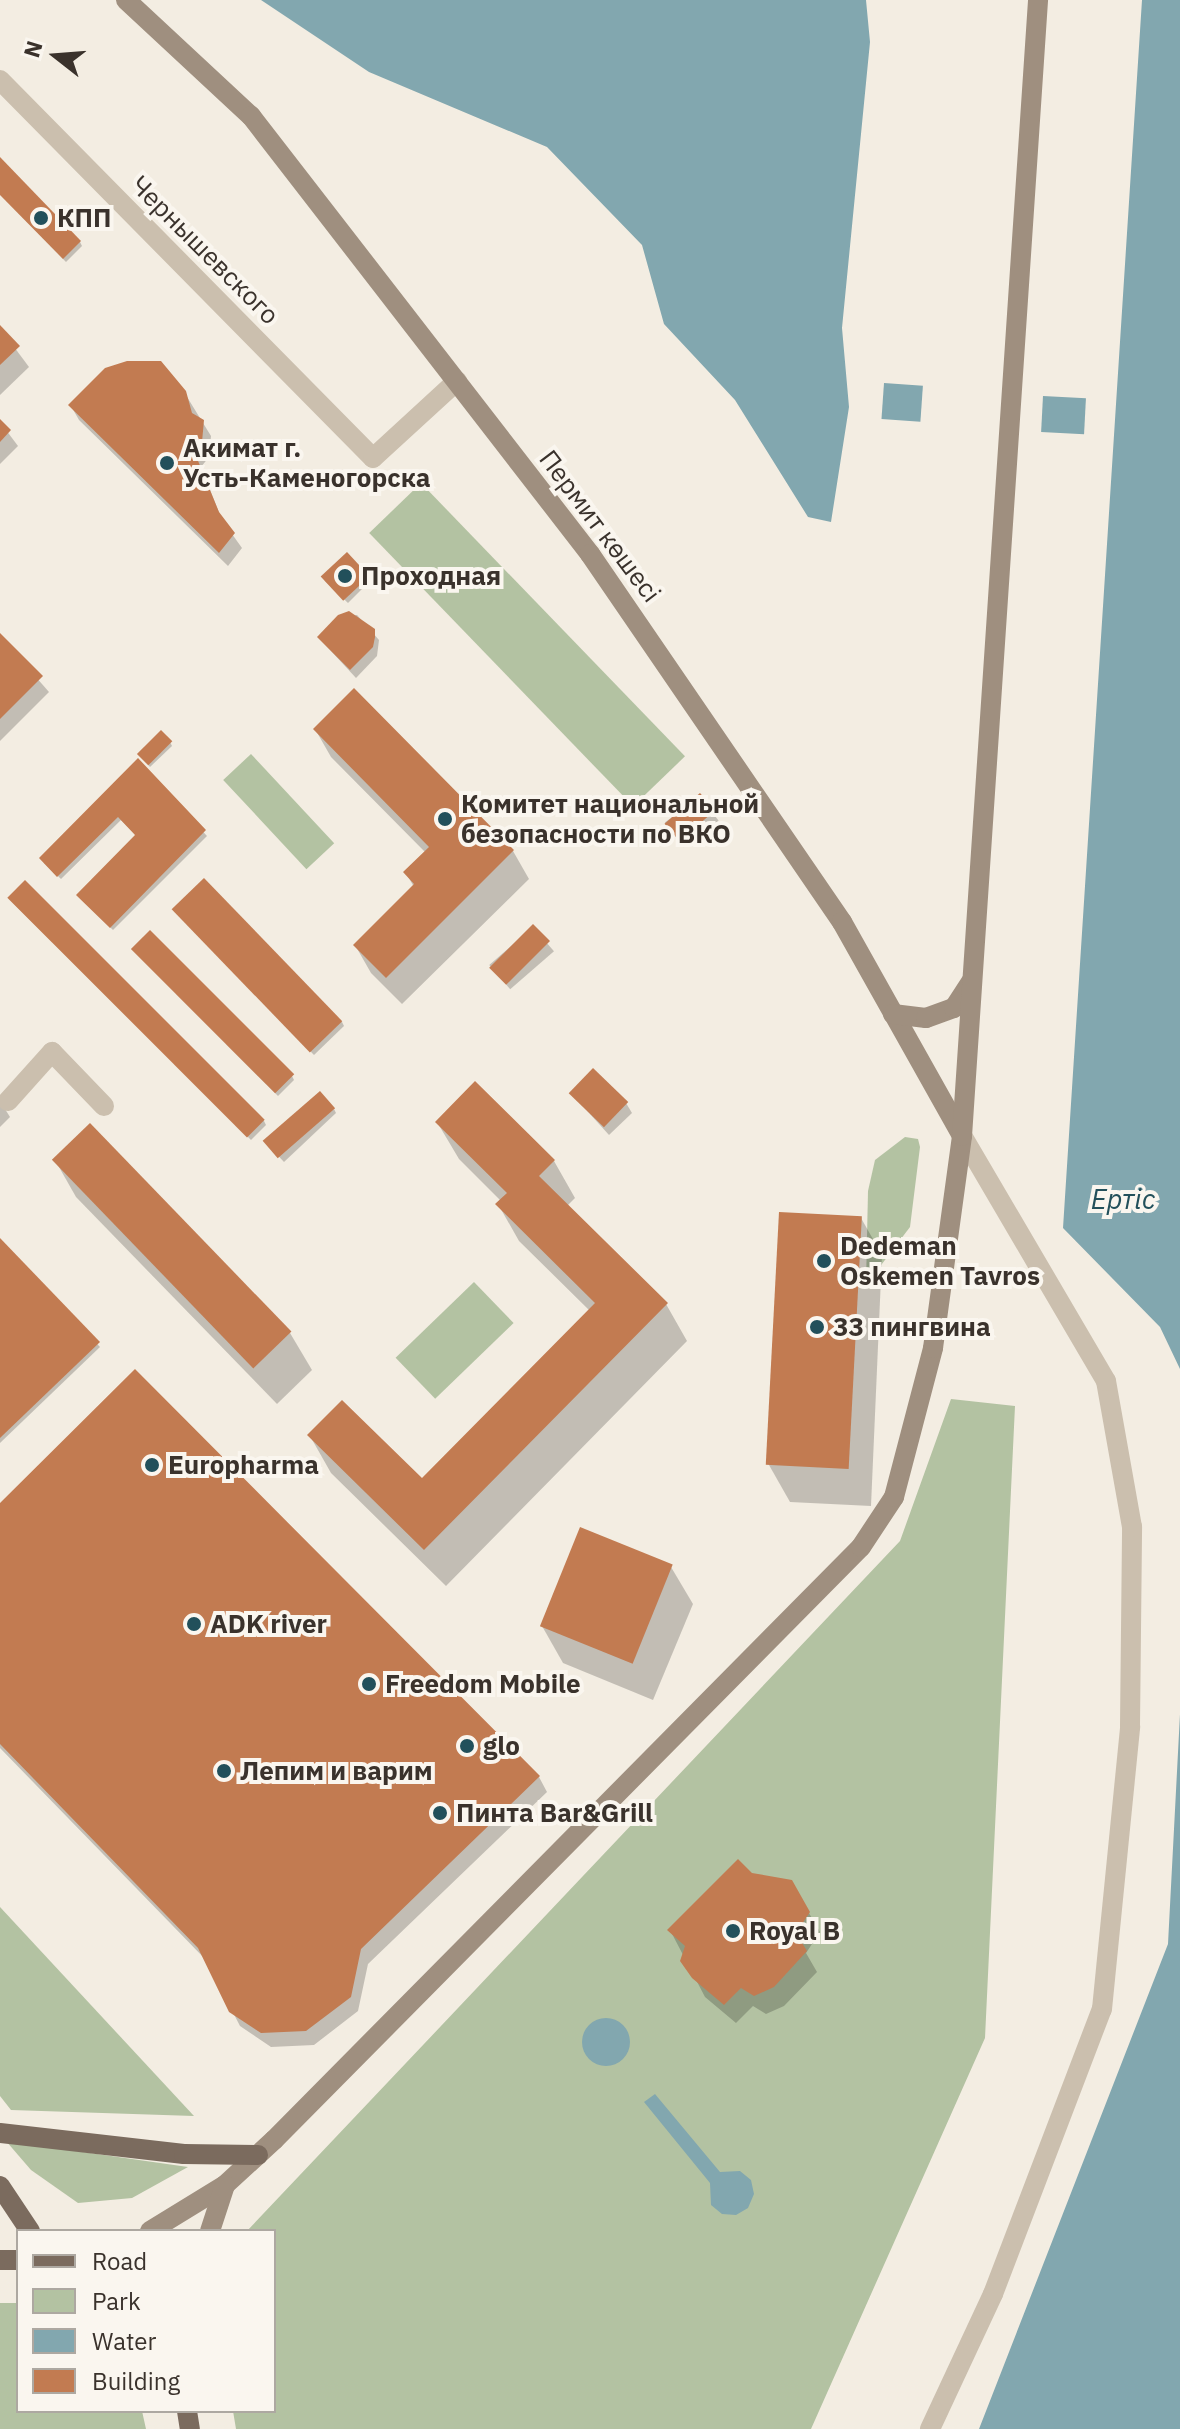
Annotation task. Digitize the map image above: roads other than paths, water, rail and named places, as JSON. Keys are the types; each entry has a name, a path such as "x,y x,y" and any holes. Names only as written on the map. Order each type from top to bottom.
{"main road":[{"name":"Пермит көшесі","path":"126,0 251,116 457,381 694,700 842,922 962,1136"},
{"path":"153,2229 225,2185 258,2155 861,1547 894,1497 913,1439 933,1348 962,1136 1038,0"},
{"path":"893,1014 926,1018 954,1008 973,979"},
{"path":"0,2133 184,2154 258,2155"},
{"path":"211,2229 225,2185"},
{"path":"0,2186 29,2229"}],"street":[{"name":"Чернышевского","path":"0,80 373,458 457,381"},
{"path":"8,1101 52,1052 104,1106"},
{"path":"930,2429 993,2294 1102,2009 1130,1726 1132,1527 1106,1381 962,1136"}],"water":[{"path":"261,0 866,0 870,42 842,328 849,407 831,522 808,517 735,400 664,324 642,245 547,147 369,72"},
{"name":"Ертіс","path":"1142,0 1180,0 1180,1369 1160,1327 1063,1228"},
{"path":"884,383 923,386 920,422 881,419"},
{"path":"1043,396 1086,398 1084,434 1041,432"},
{"path":"1180,1714 1180,2429 979,2429 1168,1944"},
{"path":"606,2018 623,2025 630,2042 623,2059 606,2066 589,2059 582,2042 589,2025"},
{"path":"655,2094 720,2172 740,2171 751,2180 754,2194 748,2208 736,2215 722,2214 711,2205 710,2183 644,2102"}],"place":[{"name":"КПП","path":"41,218"},
{"name":"Акимат г. Усть-Каменогорска","path":"167,463"},
{"name":"Проходная","path":"345,576"},
{"name":"Комитет национальной безопасности по ВКО","path":"445,819"},
{"name":"Dedeman Oskemen Tavros","path":"824,1261"},
{"name":"33 пингвина","path":"817,1327"},
{"name":"Europharma","path":"152,1465"},
{"name":"ADK river","path":"194,1624"},
{"name":"Freedom Mobile","path":"369,1684"},
{"name":"glo","path":"467,1746"},
{"name":"Лепим и варим","path":"224,1771"},
{"name":"Пинта Bar&Grill","path":"440,1813"},
{"name":"Royal B","path":"733,1931"}]}
